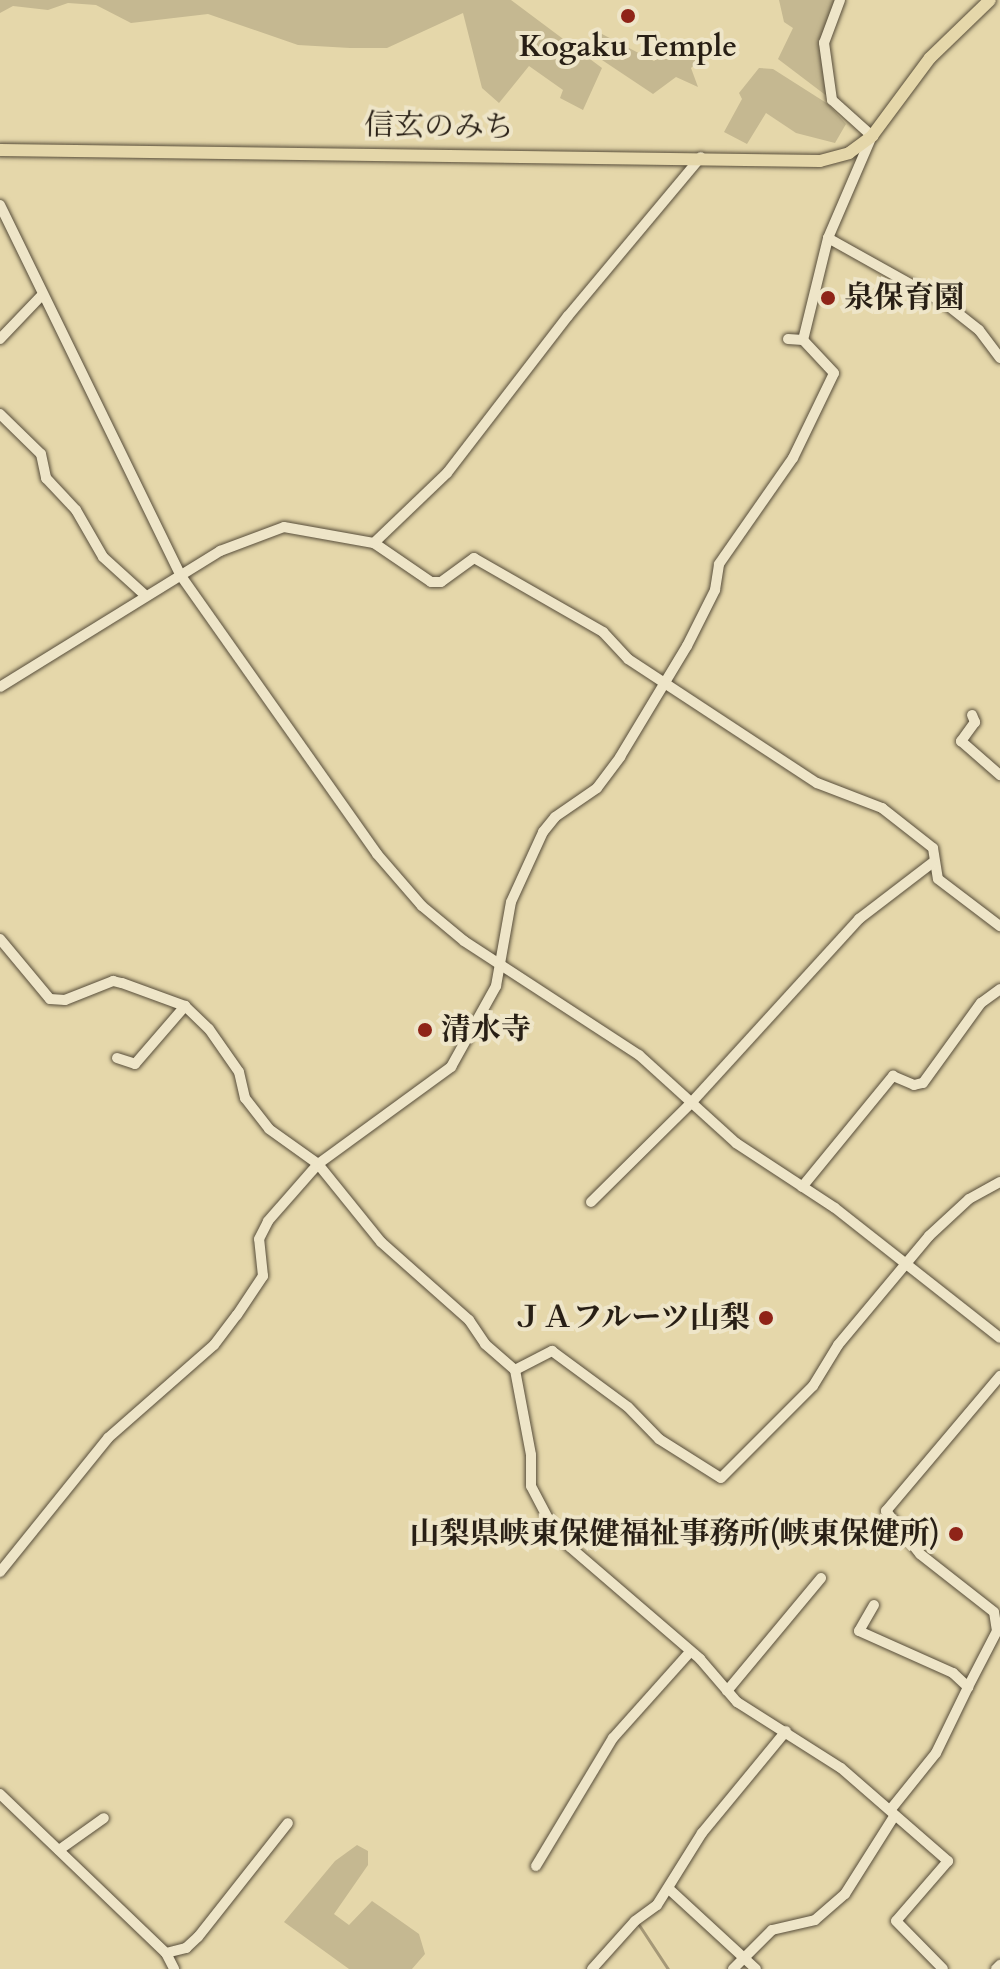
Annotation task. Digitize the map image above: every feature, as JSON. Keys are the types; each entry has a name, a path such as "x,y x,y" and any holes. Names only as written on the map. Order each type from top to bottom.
{"main road":[{"path":"872,136 930,58 990,0"},
{"name":"信玄のみち","path":"0,150 701,157 820,161 849,153 872,136"}],"street":[{"path":"803,340 828,238 872,136 832,100 824,43 840,0"},
{"path":"374,543 447,473 568,316 701,157"},
{"path":"0,205 181,576 377,854 422,906 501,964 617,1039 736,1143 802,1187 1000,1338"},
{"path":"828,238 946,304 979,330 1000,358"},
{"path":"0,339 42,295"},
{"path":"0,1572 108,1438 214,1345 263,1276 262,1230 318,1164 451,1067 484,1014 501,964 511,902 543,832 606,778 666,682 715,590 719,564 793,458 834,373 803,340 788,339"},
{"path":"0,414 41,454 46,478 76,510 103,557 146,596"},
{"path":"0,687 64,645 99,630 146,596 220,551 284,527 374,543 431,582 441,582 474,558 603,632 628,659 817,783 882,808 933,848 932,863 938,879 1000,926"},
{"path":"972,715 975,722 961,741 1000,775"},
{"path":"591,1202 692,1102 859,919 932,863"},
{"path":"0,939 50,999 65,1000 113,981 185,1006 239,1072 245,1098 269,1129 318,1164 381,1242 469,1320 485,1344 515,1370 531,1455 531,1486 552,1526 690,1652 727,1691 786,1731 893,1812 948,1861 896,1921 943,1969"},
{"path":"802,1187 893,1076 914,1085 923,1083 981,1003 1000,989"},
{"path":"117,1058 135,1064 185,1006"},
{"path":"515,1370 552,1351 628,1407 659,1439 721,1478 813,1386 838,1345 955,1210 1000,1182"},
{"path":"733,1969 772,1930 815,1920 845,1894 893,1812 936,1753 997,1631 997,1608 920,1554 886,1511 1000,1376"},
{"path":"727,1691 821,1578"},
{"path":"874,1605 859,1631 953,1673 968,1687"},
{"path":"536,1866 613,1738 690,1652"},
{"path":"592,1969 669,1889 702,1833 786,1731"},
{"path":"0,1794 166,1953 174,1969"},
{"path":"59,1850 104,1818"},
{"path":"166,1953 186,1948 198,1937 288,1823"},
{"path":"669,1889 756,1969"}],"shaded area":[{"path":"0,0 511,0 602,68 583,110 560,98 563,90 529,66 499,103 482,88 463,13 387,48 350,48 298,45 208,14 131,23 96,5 68,3 48,10 13,6 0,13"},
{"path":"779,0 840,0 826,32 832,100 778,59 793,28 784,22"},
{"path":"602,34 654,61 671,48 685,51 704,40 699,61 691,68 698,87 676,77 653,94 593,54 590,44"},
{"path":"759,68 773,69 828,104 846,124 835,143 796,133 766,113 747,144 724,132 742,99 739,93"},
{"path":"357,1845 368,1851 368,1865 334,1914 349,1925 372,1901 385,1910 419,1934 425,1954 412,1969 349,1969 284,1922 335,1861"}],"waterway":[{"path":"639,1925 668,1969"}],"place":[{"name":"Kogaku Temple","path":"628,16"},
{"name":"泉保育園","path":"828,298"},
{"name":"清水寺","path":"425,1030"},
{"name":"ＪＡフルーツ山梨","path":"766,1318"},
{"name":"山梨県峡東保健福祉事務所(峡東保健所)","path":"956,1534"}]}
